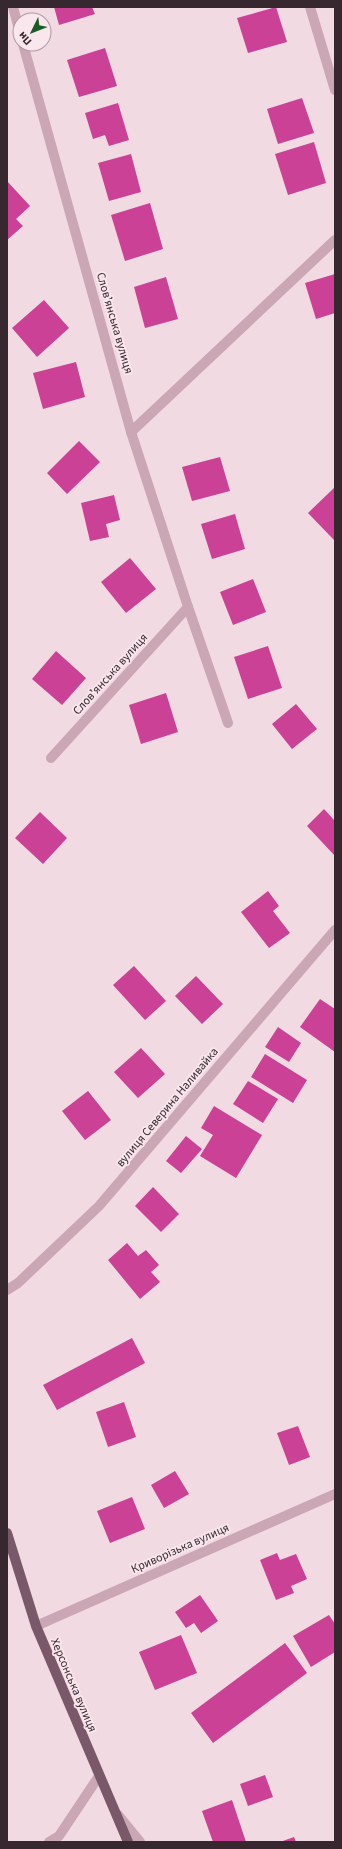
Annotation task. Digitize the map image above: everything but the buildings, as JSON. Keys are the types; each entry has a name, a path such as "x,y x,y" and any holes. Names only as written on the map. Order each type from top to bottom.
{"main road":[{"name":"Херсонська вулиця","path":"7,1533 36,1626 128,1842"}],"street":[{"path":"310,7 335,90"},
{"name":"Словʼянська вулиця","path":"25,52 131,432 188,607 228,723"},
{"path":"131,432 335,240"},
{"name":"Словʼянська вулиця","path":"51,758 188,607"},
{"name":"вулиця Северина Наливайка","path":"7,1290 18,1283 99,1206 335,930"},
{"name":"Криворізька вулиця","path":"36,1626 335,1494"},
{"path":"49,1842 59,1836 99,1776"},
{"path":"116,1812 140,1842"}]}
